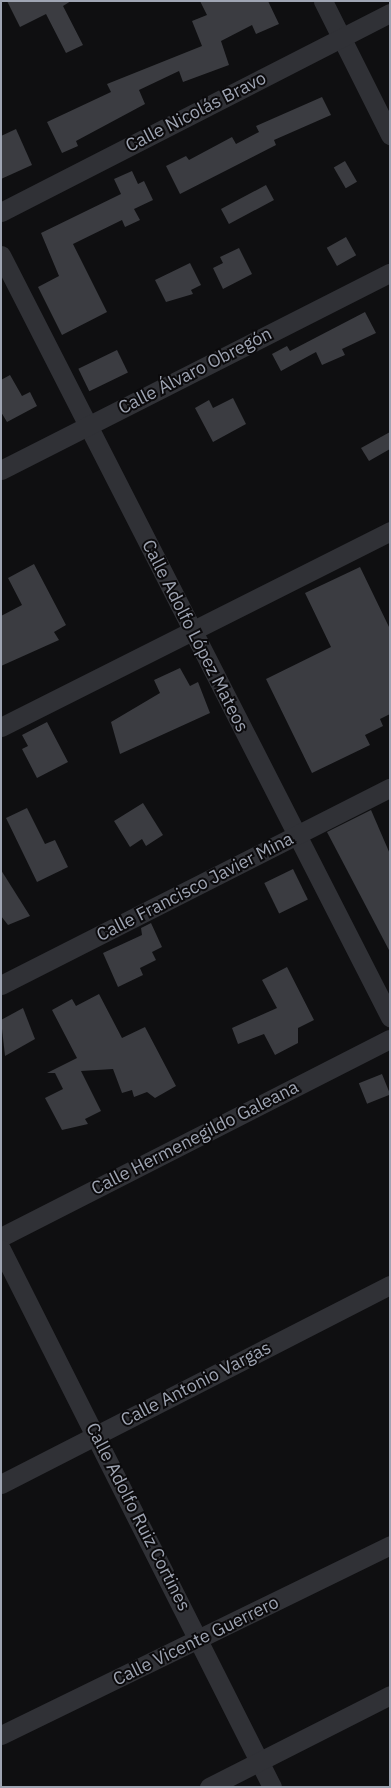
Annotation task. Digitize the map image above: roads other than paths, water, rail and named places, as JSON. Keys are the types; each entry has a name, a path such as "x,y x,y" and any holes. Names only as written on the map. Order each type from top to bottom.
{"street":[{"path":"323,1 390,135"},
{"name":"Calle Nicolás Bravo","path":"1,212 390,13"},
{"name":"Calle Adolfo López Mateos","path":"1,255 191,631 390,1017"},
{"name":"Calle Álvaro Obregón","path":"1,470 390,273"},
{"path":"1,727 390,532"},
{"name":"Calle Francisco Javier Mina","path":"1,985 390,788"},
{"name":"Calle Hermenegildo Galeana","path":"1,1237 390,1039"},
{"name":"Calle Adolfo Ruiz Cortines","path":"1,1249 201,1640 272,1787"},
{"name":"Calle Antonio Vargas","path":"1,1484 390,1285"},
{"name":"Calle Vicente Guerrero","path":"1,1735 201,1640 390,1545"},
{"path":"209,1787 390,1695"}]}
